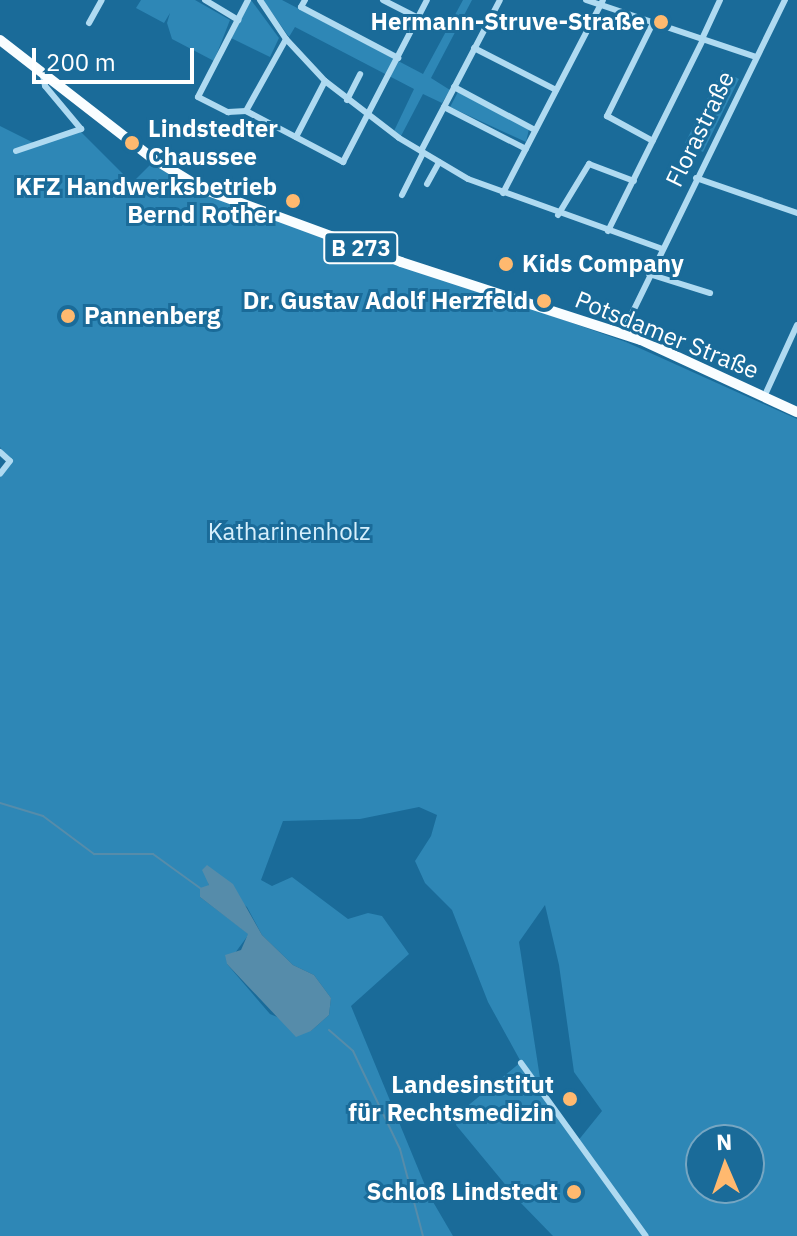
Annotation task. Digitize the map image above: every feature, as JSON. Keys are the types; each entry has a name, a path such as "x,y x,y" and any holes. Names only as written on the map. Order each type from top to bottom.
{"main road":[{"name":"Potsdamer Straße","path":"0,40 152,158 203,189 401,262 622,334 797,412"}],"street":[{"path":"89,23 102,0"},
{"path":"205,0 238,20"},
{"path":"248,0 198,97 228,112 246,111 343,162 427,0"},
{"path":"260,0 286,39 325,81 367,115 422,152 503,193 558,215 662,249"},
{"path":"305,0 301,7 398,58"},
{"path":"383,0 418,18"},
{"path":"402,195 500,0"},
{"path":"586,0 602,2 653,23 756,57"},
{"path":"608,231 720,0"},
{"name":"Florastraße","path":"622,334 785,0"},
{"path":"503,193 602,2"},
{"path":"653,23 607,116 653,141"},
{"path":"246,111 286,39"},
{"path":"474,48 556,90"},
{"path":"16,151 81,129 45,86 42,70"},
{"path":"347,100 360,74"},
{"path":"296,137 325,81"},
{"path":"454,87 535,130"},
{"path":"444,107 526,149"},
{"path":"427,184 439,162"},
{"path":"558,215 589,164 634,181"},
{"path":"696,178 797,213"},
{"path":"649,274 710,293"},
{"name":"Potsdamer Straße","path":"764,397 797,325"},
{"path":"0,452 10,461 0,474"},
{"path":"521,1063 646,1236"}],"green space":[{"path":"141,0 195,0 230,20 214,61 172,39 167,23 170,13 164,23 136,8"},
{"path":"251,0 279,38 270,57 231,38"},
{"path":"263,0 282,0 423,74 463,0 472,0 431,78 450,90 442,103 423,94 401,136 394,131 414,89 295,27 289,37"},
{"path":"722,70 739,79 703,152 685,143"},
{"path":"458,92 529,129 526,142 450,107"},
{"name":"Katharinenholz","path":"0,126 34,143 77,128 132,183 151,164 202,192 626,342 797,419 797,1236 553,1236 519,1201 456,1125 459,1113 521,1062 488,1002 452,910 425,883 415,861 431,836 437,815 419,807 360,819 283,821 261,880 272,886 292,877 348,919 368,913 382,916 409,954 351,1006 429,1195 453,1236 0,1236 0,474 10,461 0,447","holes":["207,877 247,907 262,935 293,965 314,975 331,998 329,1015 311,1031 270,1014 227,964 249,934 200,897 209,885","545,905 559,965 574,1072 602,1111 577,1142 542,1091 519,942"]}],"shaded area":[{"path":"207,865 233,884 262,935 293,965 314,975 331,998 329,1015 311,1031 296,1037 227,964 225,955 241,950 248,934 200,897 200,888 209,885 202,870"}],"waterway":[{"path":"0,803 43,816 94,854 153,854 200,888"},
{"path":"329,1030 353,1051 400,1149 423,1236"}],"place":[{"name":"Hermann-Struve-Straße","path":"661,22"},
{"name":"Lindstedter Chaussee","path":"132,143"},
{"name":"KFZ Handwerksbetrieb Bernd Rother","path":"293,201"},
{"name":"Kids Company","path":"506,264"},
{"name":"Dr. Gustav Adolf Herzfeld","path":"544,301"},
{"name":"Pannenberg","path":"68,316"},
{"name":"Landesinstitut für Rechtsmedizin","path":"570,1099"},
{"name":"Schloß Lindstedt","path":"574,1192"}]}
